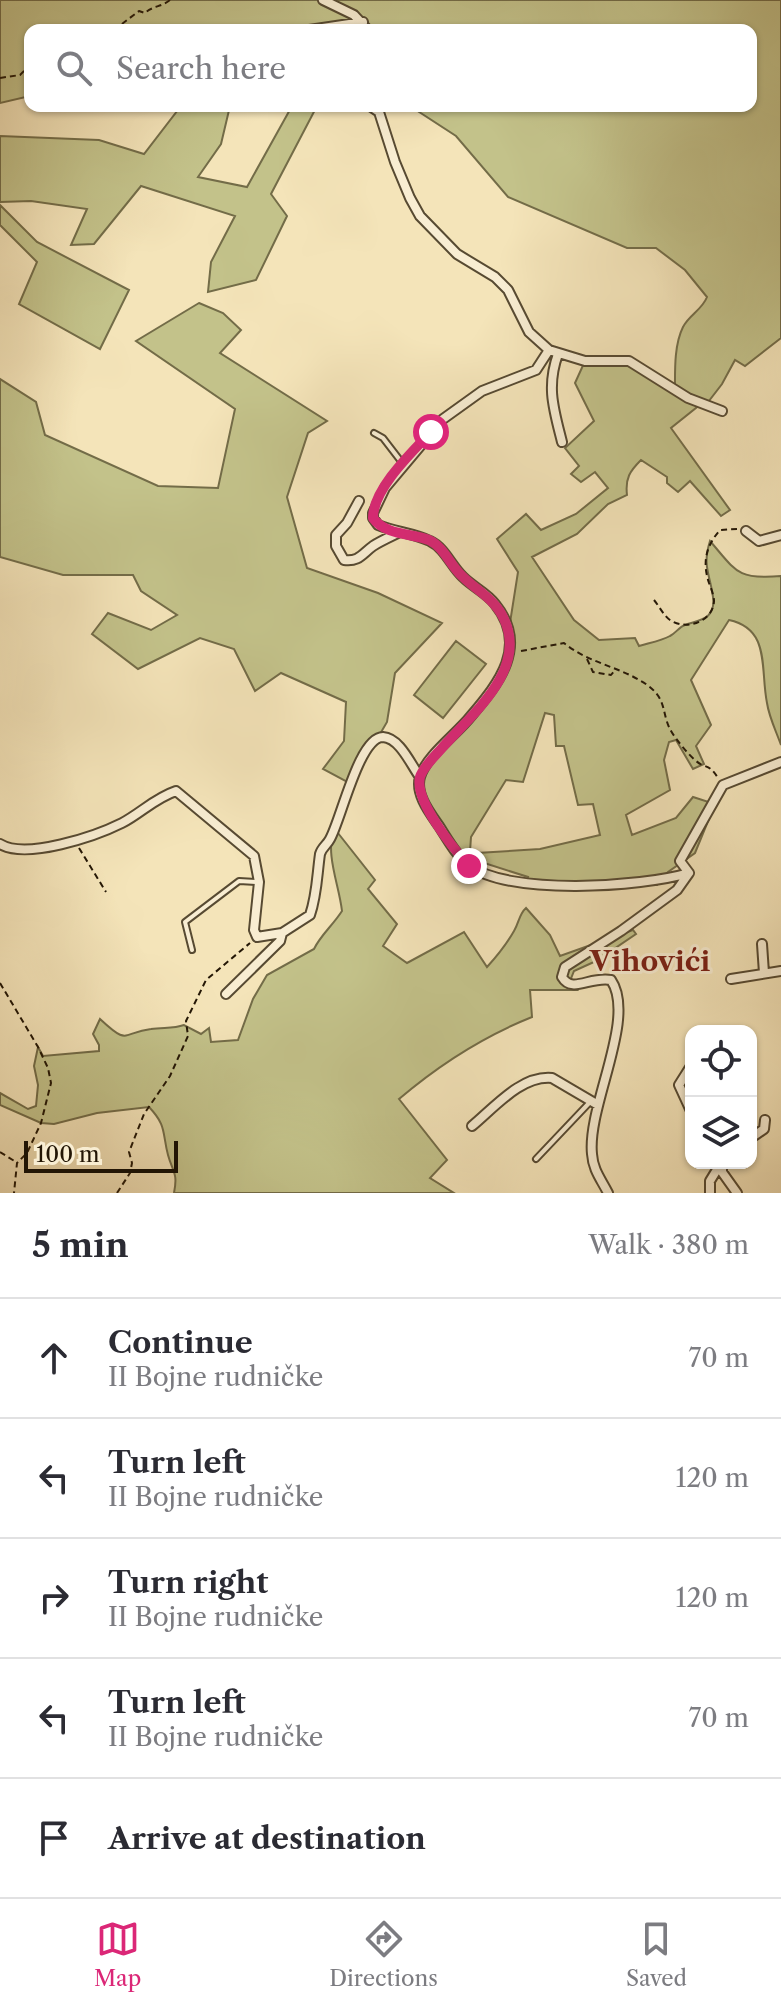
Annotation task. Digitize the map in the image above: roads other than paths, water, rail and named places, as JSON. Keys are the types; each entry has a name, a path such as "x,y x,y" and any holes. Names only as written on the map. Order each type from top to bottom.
{"street":[{"path":"323,0 354,15 363,24"},
{"path":"379,112 395,162 420,216 457,254 495,277 508,290 529,332 553,352 585,361 629,361 688,398 722,411"},
{"path":"553,352 550,376 562,442"},
{"path":"553,352 536,370 482,391 453,410 403,464 385,488 373,513 378,525 431,541 460,574 494,602 509,629 508,666 494,688 429,762 420,777 420,788 425,805 455,851 469,866 503,880 548,886 664,880 689,873"},
{"path":"359,501 336,535 336,546 344,560 364,556 372,547 398,533"},
{"path":"746,531 759,541 781,535"},
{"path":"0,844 16,850 74,840 120,824 164,795 176,791 254,856 259,882 254,930 257,937 282,933 310,915 317,894 321,850 330,840 353,776 377,738 387,737 396,743 420,777"},
{"path":"689,873 680,861 723,785 781,762"},
{"path":"608,1193 595,1172 591,1154 595,1103 618,1033 616,988 611,980 598,978 571,986 562,977 565,967 677,890 689,873"},
{"path":"226,994 280,941 282,933"},
{"path":"762,944 764,973"},
{"path":"731,979 781,971"},
{"path":"685,1076 679,1085 685,1098"},
{"path":"472,1126 513,1092 531,1080 544,1077 552,1078 595,1103"},
{"path":"757,1134 764,1129 765,1120"},
{"path":"710,1193 710,1181 717,1169"},
{"path":"722,1169 737,1193"}],"lane":[{"path":"374,433 383,438 403,464"},
{"path":"192,950 185,922 239,881 259,882"},
{"path":"536,1159 595,1103"}],"district":[{"name":"Vihovići","path":"650,961"}]}
